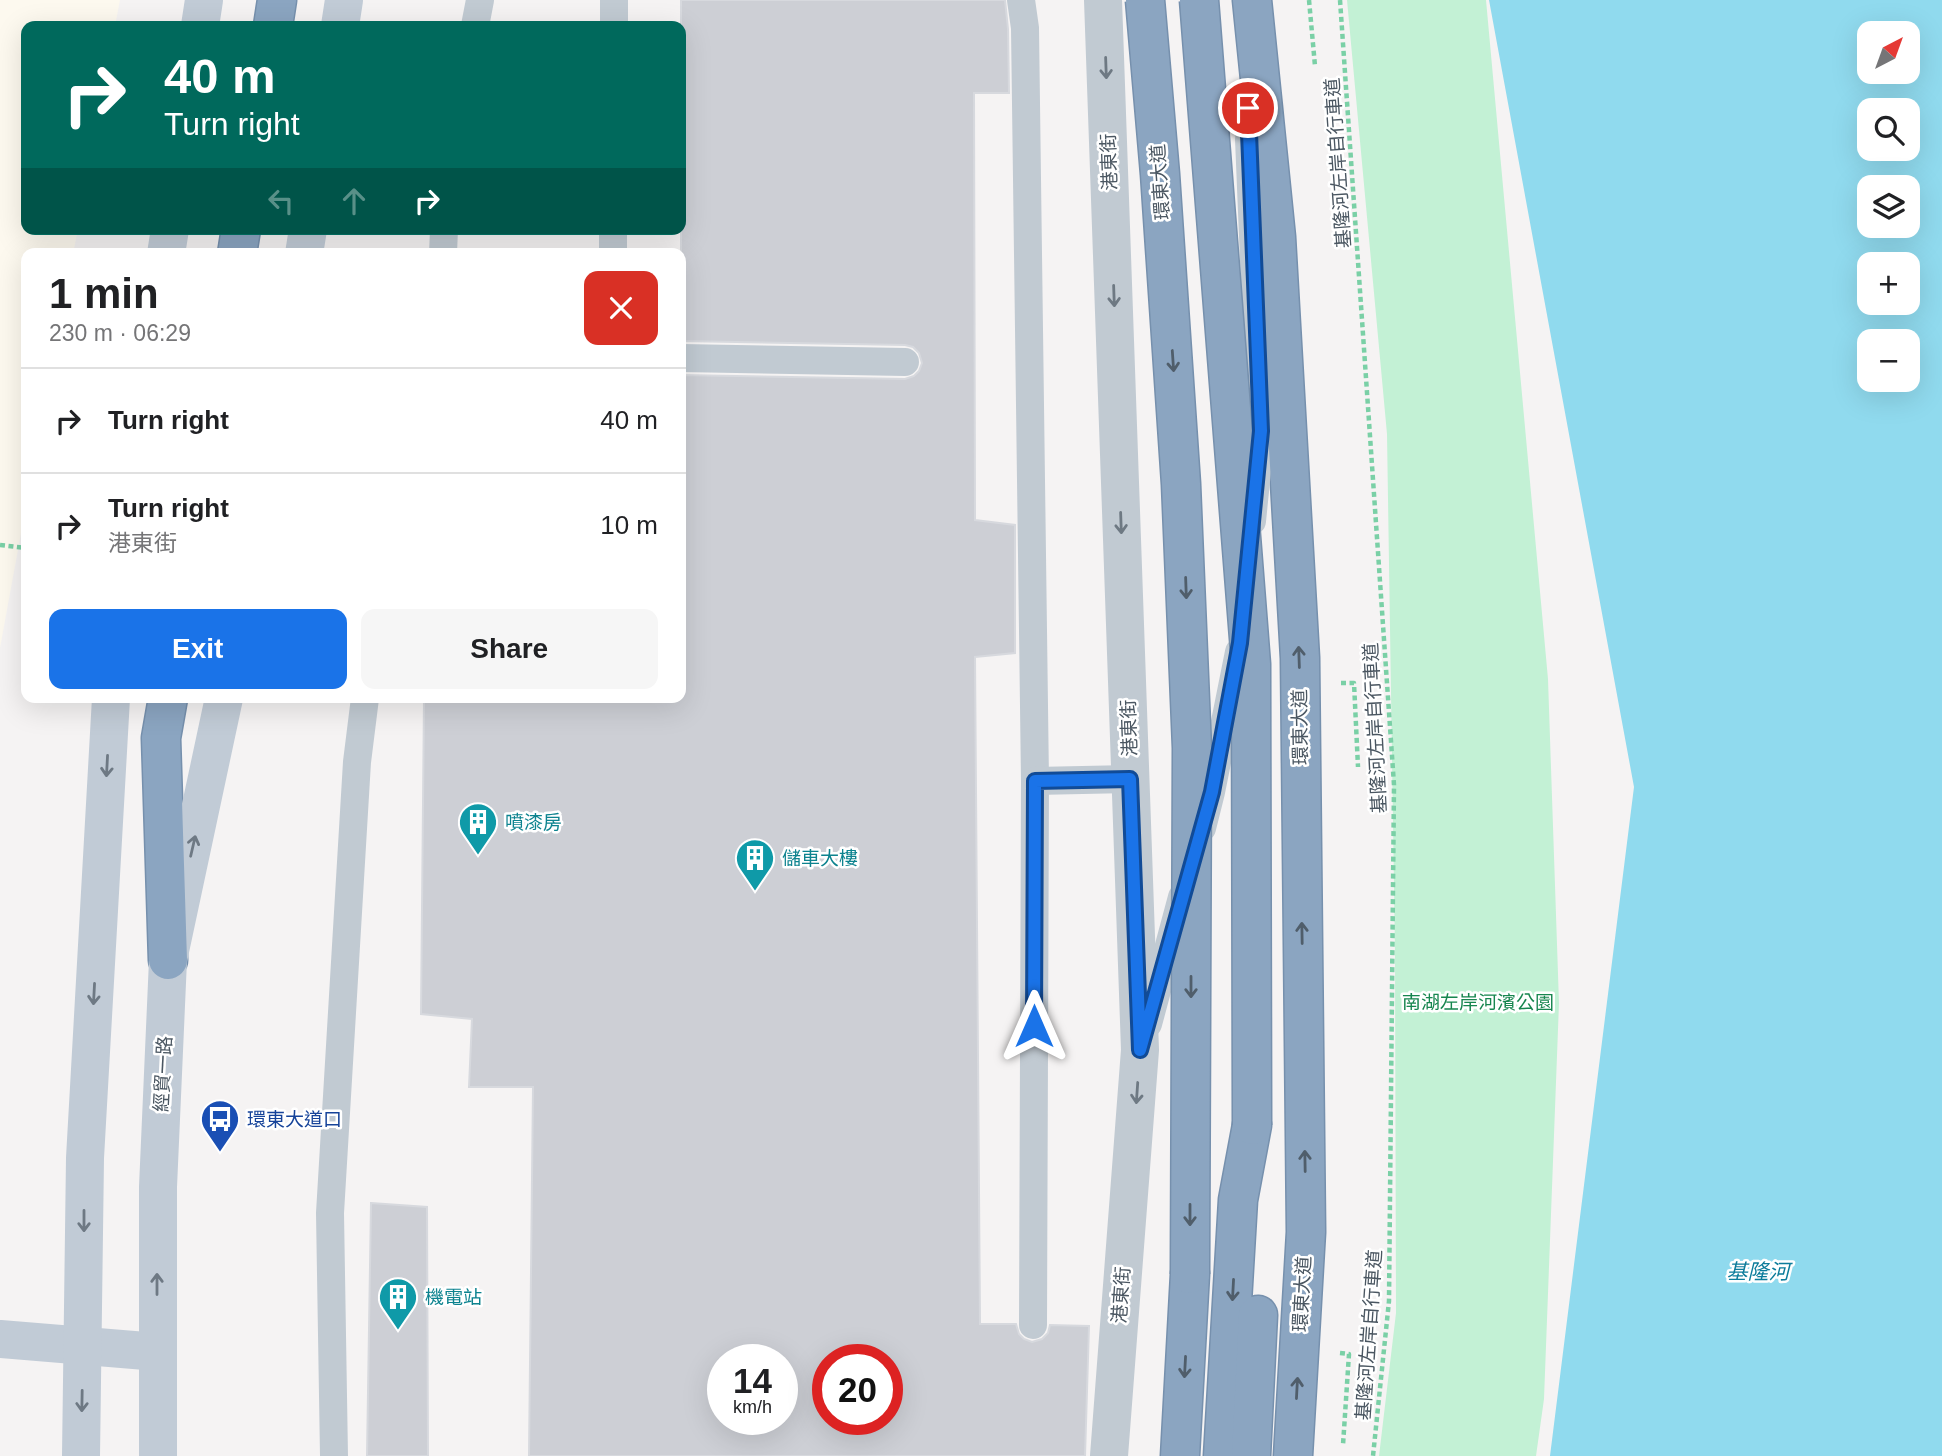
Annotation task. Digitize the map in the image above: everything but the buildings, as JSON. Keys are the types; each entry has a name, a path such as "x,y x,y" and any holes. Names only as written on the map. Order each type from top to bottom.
{"highway":[{"path":"274,21 277,0"},
{"name":"環東大道","path":"1145,0 1181,484 1192,748 1190,1274 1180,1456"},
{"path":"1199,0 1251,664 1252,1125 1263,1206 1251,1456"},
{"name":"環東大道","path":"1252,0 1276,237 1300,658 1306,1232 1293,1456"},
{"path":"166,703 161,738 168,960"},
{"path":"1223,1456 1238,1200 1252,1125"}],"street":[{"path":"201,21 204,0"},
{"path":"341,21 345,0"},
{"name":"港東街","path":"1103,0 1140,1050 1109,1456"},
{"path":"80,1456 85,1158 111,703"},
{"name":"經貿一路","path":"158,1456 158,1186 168,960 223,703"},
{"path":"0,1339 158,1353"}],"lane":[{"path":"476,21 480,0"},
{"path":"614,0 614,21"},
{"path":"1021,0 1025,28 1035,781 1033,1325"},
{"path":"1140,1050 1212,792 1240,643 1260,444 1249,135 1240,0"},
{"path":"686,358 905,362"},
{"path":"334,1456 330,1213 357,762 364,703"},
{"path":"1035,781 1130,779"}],"path":[{"path":"1309,0 1315,66"},
{"name":"基隆河左岸自行車道","path":"1340,0 1394,785 1389,1301 1373,1456"},
{"path":"0,545 21,547"}],"shaded area":[{"path":"0,0 120,0 116,21 21,21 21,235 77,235 74,248 21,248 21,533 0,648"}],"green space":[{"name":"南湖左岸河濱公園","path":"1347,0 1486,0 1548,679 1559,1003 1544,1399 1536,1456 1379,1456 1396,1313 1395,952 1387,434"}],"water":[{"name":"基隆河","path":"1489,0 1942,0 1942,1456 1550,1456 1634,787"}],"place":[{"name":"噴漆房","path":"478,856"},
{"name":"儲車大樓","path":"755,892"},
{"name":"環東大道口","path":"220,1153"},
{"name":"機電站","path":"398,1331"}],"route":[{"path":"1034,1026 1035,781 1130,779 1140,1050 1212,792 1240,643 1261,431 1248,108"}]}
